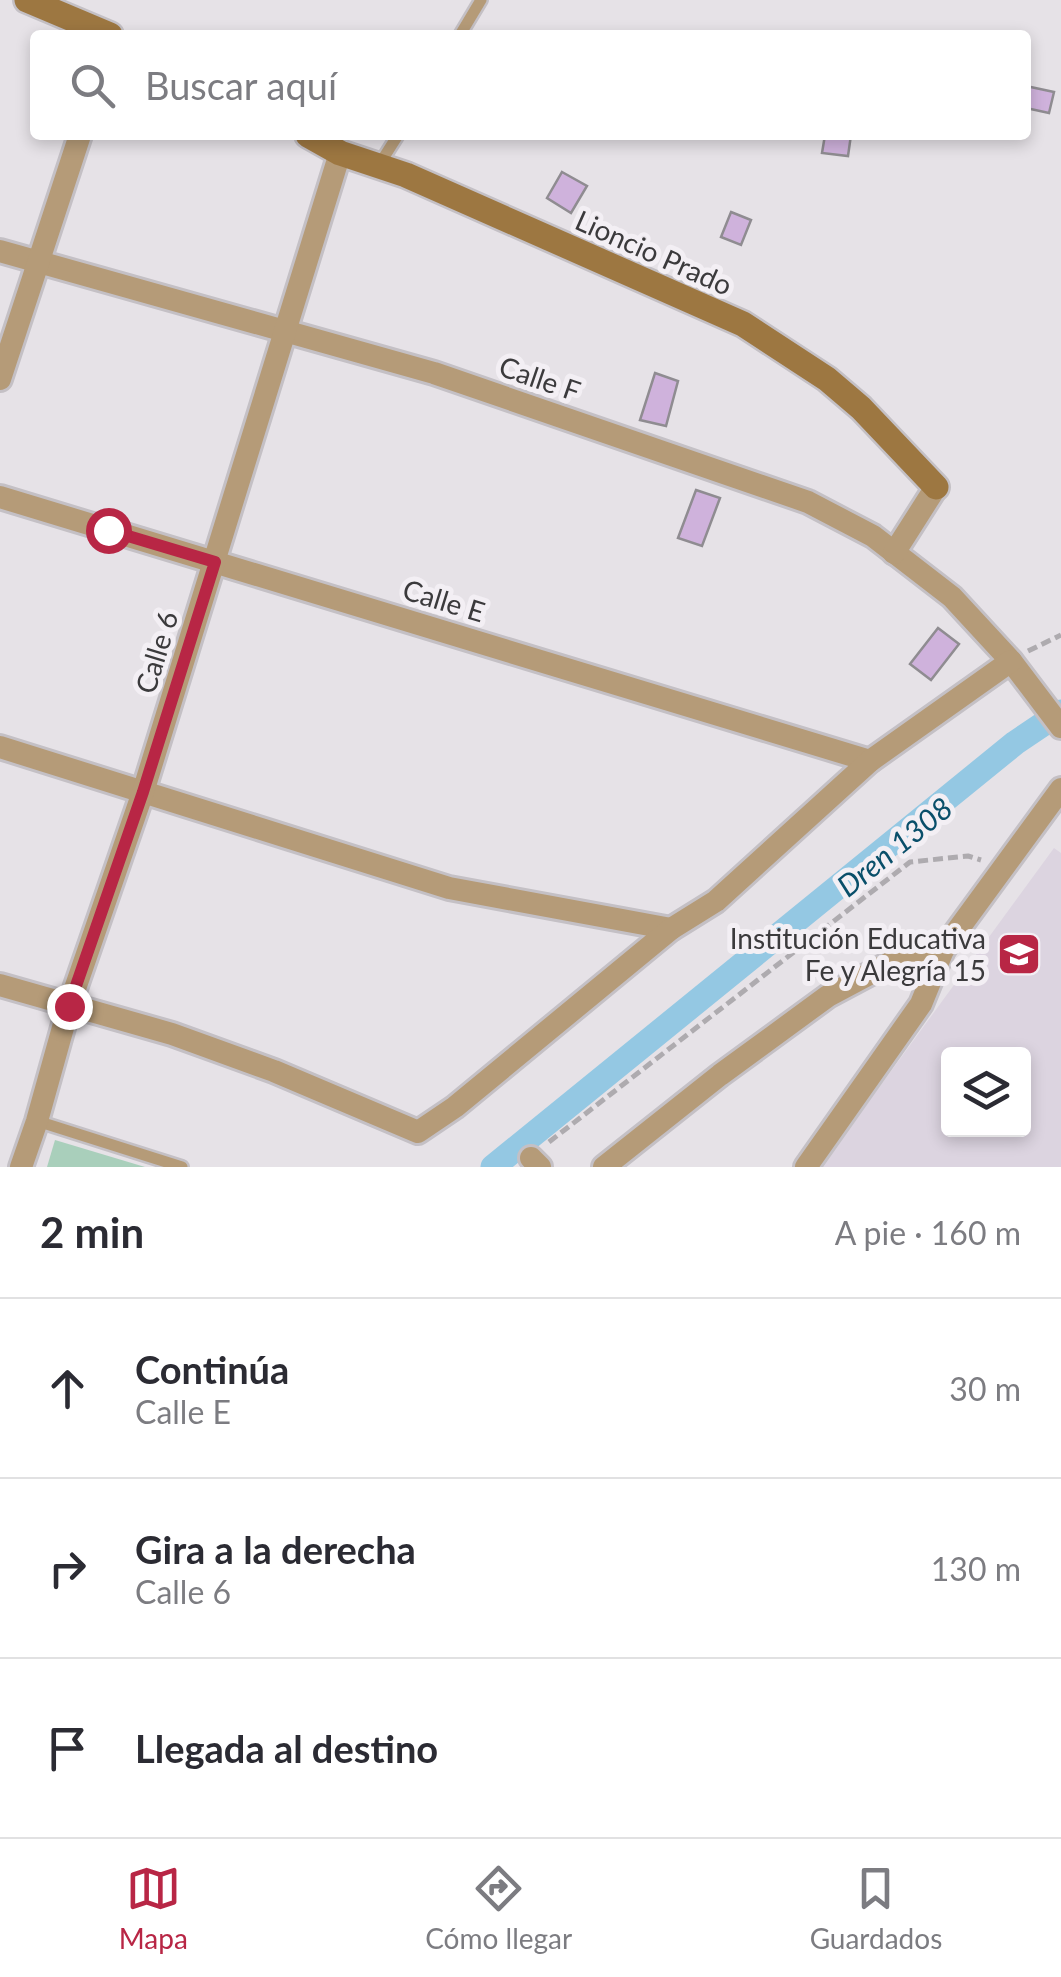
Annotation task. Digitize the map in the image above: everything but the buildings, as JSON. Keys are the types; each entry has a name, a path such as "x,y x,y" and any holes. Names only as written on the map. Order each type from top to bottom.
{"street":[{"path":"26,0 98,30"},
{"path":"0,379 78,140"},
{"name":"Lioncio Prado","path":"317,140 422,182 742,324 826,379 861,408 936,487"},
{"name":"Calle 6","path":"20,1167 37,1122 69,1006 143,792 340,152"},
{"name":"Calle F","path":"0,251 434,373 808,502 873,536 952,597 1017,669 1061,727"},
{"path":"894,552 936,487"},
{"name":"Calle E","path":"0,497 870,762"},
{"path":"0,985 172,1034 274,1070 418,1132 455,1108 670,928 716,902 870,762 1017,669"},
{"path":"0,747 449,888 670,928"},
{"path":"806,1167 921,1004 942,950 1061,790"},
{"path":"604,1167 720,1074 828,996 890,963 942,950"}],"lane":[{"path":"463,30 481,0"},
{"path":"378,165 395,140"},
{"path":"37,1122 182,1167"}],"path":[{"path":"1017,669 1061,634"},
{"path":"536,1162 910,862 968,856 1002,868"}],"shaded area":[{"name":"Institución Educativa Fe y Alegría 15","path":"1054,848 1061,853 1061,1167 821,1167"}],"green space":[{"path":"55,1140 145,1167 47,1167"}],"waterway":[{"name":"Dren 1308","path":"493,1167 1015,743 1061,712"}],"place":[{"name":"Institución Educativa Fe y Alegría 15","path":"1019,954"}],"route":[{"path":"69,1006 143,792 215,562 108,530"}]}
